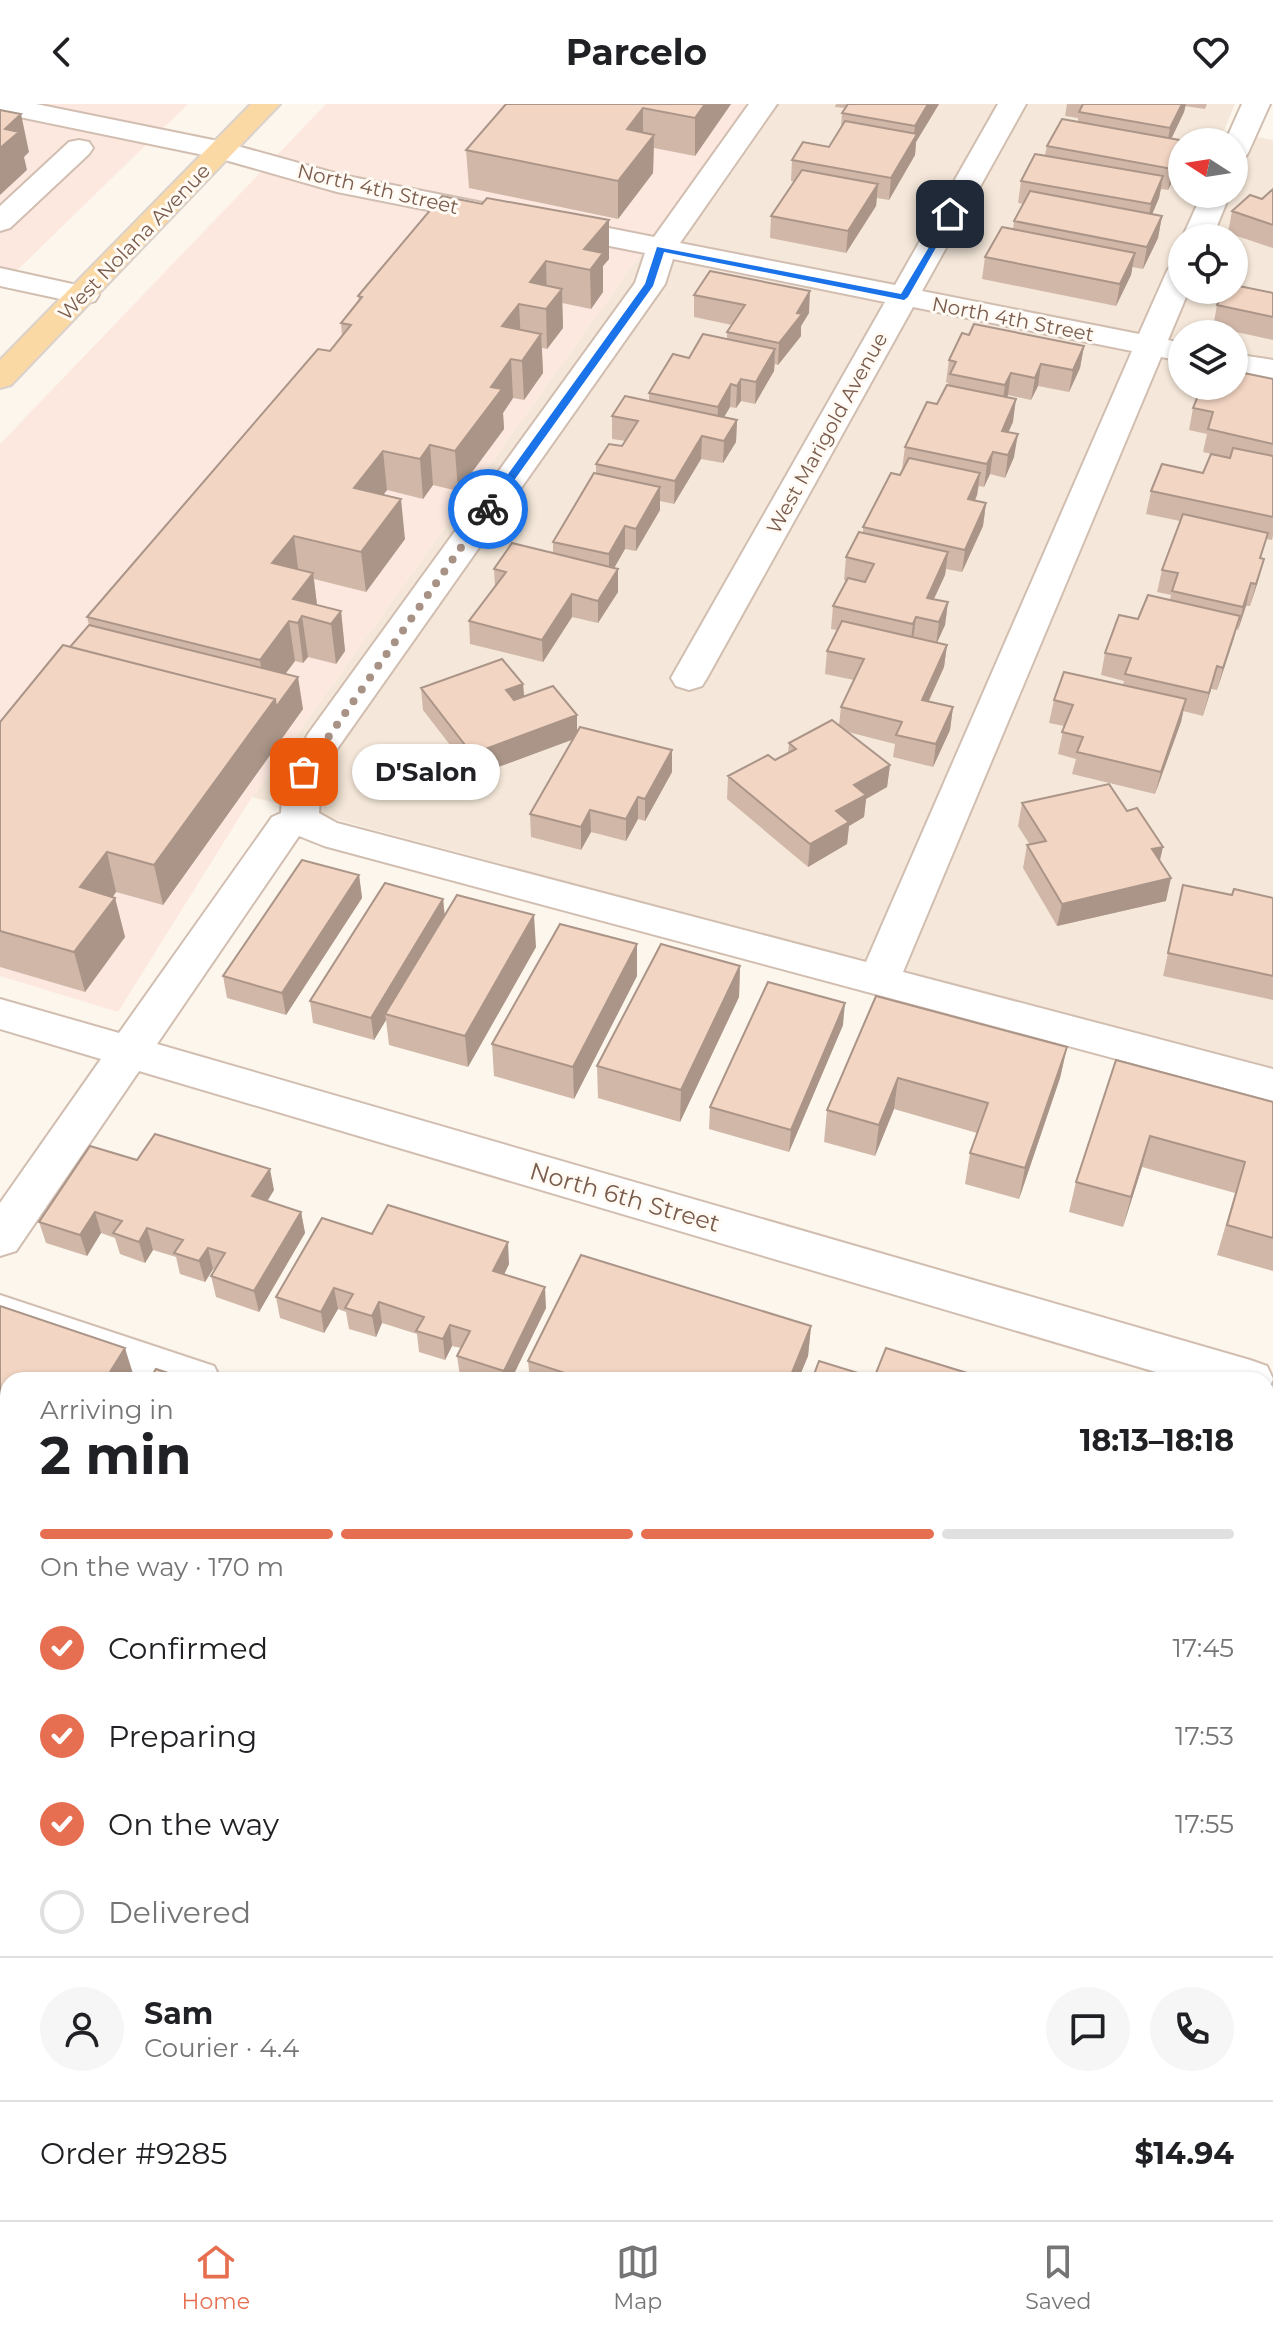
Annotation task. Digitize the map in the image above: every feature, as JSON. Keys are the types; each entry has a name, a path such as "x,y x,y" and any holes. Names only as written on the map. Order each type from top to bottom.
{"main road":[{"name":"West Nolana Avenue","path":"0,378 84,295 266,104"}],"street":[{"path":"763,104 661,249 650,284 321,743 304,772 296,798 301,820 324,833 1273,1085"},
{"name":"West Marigold Avenue","path":"689,678 1012,104"},
{"name":"North 4th Street","path":"0,105 223,150 337,183 1166,349"},
{"path":"1248,129 1273,133"},
{"path":"0,222 79,148"},
{"path":"0,277 84,295"},
{"path":"878,981 1166,349 1175,304"},
{"path":"1248,366 1273,370"},
{"path":"0,1238 286,826 301,820"},
{"name":"North 6th Street","path":"0,1014 1178,1370"},
{"path":"0,1314 173,1372"}],"shaded area":[{"path":"0,104 188,104 0,287"},
{"path":"326,104 748,104 252,797 118,1012 0,976 0,444"},
{"path":"748,104 1235,104 1225,128 1168,128 1168,208 1248,208 1248,135 1273,140 1273,1071 252,797"}],"building":[{"path":"506,104 705,104 695,118 643,108 627,129 654,135 618,181 466,150"},
{"path":"848,104 928,104 915,126 842,113"},
{"path":"1083,104 1182,104 1170,128 1079,112"},
{"path":"0,110 21,114 5,129 19,132 0,148"},
{"path":"1062,119 1168,138 1168,168 1047,146"},
{"path":"845,121 917,134 891,178 792,160 803,142 829,147"},
{"path":"1035,154 1163,176 1151,204 1021,181"},
{"path":"802,170 878,184 848,231 771,216"},
{"path":"1273,189 1273,225 1232,211 1248,208 1250,195 1262,199"},
{"path":"1030,191 1162,216 1147,247 1014,221"},
{"path":"442,196 482,204 487,198 609,220 584,249 603,253 590,270 546,261 530,282 562,289 546,309 519,304 502,326 541,334 522,361 511,359 491,387 502,389 455,451 430,445 420,459 383,451 354,488 401,499 361,552 294,536 272,563 313,573 293,599 341,611 331,624 302,616 298,623 289,621 260,660 87,617 318,349 330,351 351,325 341,323 362,297 358,296"},
{"path":"1002,227 1135,253 1120,284 985,257"},
{"path":"710,271 810,291 797,313 802,314 779,343 727,332 745,305 694,295"},
{"path":"1248,288 1273,293 1273,317 1217,305 1248,304"},
{"path":"974,324 1084,346 1073,370 1041,364 1035,378 1011,373 1005,385 950,374 956,362 949,360 962,333 969,335"},
{"path":"703,334 775,349 756,382 741,379 737,386 731,384 718,407 649,393 673,354 689,358"},
{"path":"1248,374 1273,379 1273,444 1208,429 1213,412 1193,408 1196,400 1248,400"},
{"path":"947,385 1016,399 1002,431 1018,434 1008,455 993,452 987,464 905,447 927,402 937,404"},
{"path":"625,396 737,420 724,441 702,436 675,481 596,464 609,444 622,446 638,421 612,416"},
{"path":"1233,448 1273,456 1273,517 1151,491 1162,464 1203,473 1211,454 1230,458"},
{"path":"909,458 980,473 968,499 986,503 965,550 863,527 891,473 900,475"},
{"path":"594,473 660,487 636,529 625,526 609,554 553,542"},
{"path":"1183,514 1268,533 1256,584 1251,583 1243,607 1172,591 1178,573 1162,570"},
{"path":"859,532 948,552 927,598 948,602 939,622 916,617 913,624 833,606 848,578 865,582 874,564 846,557"},
{"path":"512,543 618,569 598,601 572,594 542,640 469,621 506,572 494,569"},
{"path":"1148,595 1240,616 1223,668 1217,666 1209,693 1125,674 1131,658 1105,653 1119,615 1138,619"},
{"path":"842,621 947,645 922,700 953,707 936,744 896,735 902,722 841,707 864,659 827,651"},
{"path":"89,625 298,677 276,707 275,699 70,647"},
{"path":"63,645 275,699 154,865 107,852 80,887 115,898 74,952 0,931 0,722"},
{"path":"502,659 523,684 506,690 514,700 553,686 577,715 472,754 421,688"},
{"path":"1064,672 1186,699 1161,772 1077,752 1083,737 1062,732 1073,705 1054,700"},
{"path":"832,720 890,765 854,785 866,795 836,811 849,822 810,844 728,776 768,755 775,760 796,749 789,743"},
{"path":"580,727 672,750 645,799 638,797 626,819 590,810 581,827 530,814"},
{"path":"1109,784 1127,811 1137,808 1163,847 1152,849 1171,878 1062,904 1027,845 1046,841 1022,803"},
{"path":"302,860 359,875 282,993 223,976"},
{"path":"385,883 443,899 371,1018 310,1001"},
{"path":"1183,885 1232,895 1234,889 1273,898 1273,976 1168,953"},
{"path":"457,895 534,915 465,1036 385,1014"},
{"path":"560,924 637,944 573,1067 492,1044"},
{"path":"661,944 740,966 681,1090 597,1066"},
{"path":"768,982 845,1003 791,1130 710,1107"},
{"path":"876,996 1067,1047 1025,1168 970,1153 988,1103 898,1078 879,1125 827,1110"},
{"path":"1116,1060 1273,1102 1273,1238 1227,1225 1245,1162 1150,1136 1131,1197 1076,1182"},
{"path":"155,1134 270,1169 252,1196 301,1212 254,1291 211,1276 225,1253 208,1248 199,1261 174,1253 183,1240 147,1228 139,1242 113,1233 122,1221 95,1212 80,1235 39,1222 90,1146 137,1160"},
{"path":"388,1205 508,1242 493,1271 545,1287 504,1371 457,1356 470,1331 450,1325 443,1339 416,1331 424,1317 379,1302 372,1316 345,1308 353,1294 334,1288 321,1312 276,1297 322,1218 372,1234"},
{"path":"581,1255 811,1326 792,1372 562,1372 528,1361"},
{"path":"0,1306 125,1348 110,1372 0,1372"},
{"path":"886,1348 964,1372 876,1372"},
{"path":"819,1361 855,1372 815,1372"}],"way so far":[{"path":"304,772 321,743 488,509"}],"place":[{"name":"D'Salon","path":"304,772"}],"route":[{"path":"488,509 650,284 661,249 904,297 950,214"}]}
